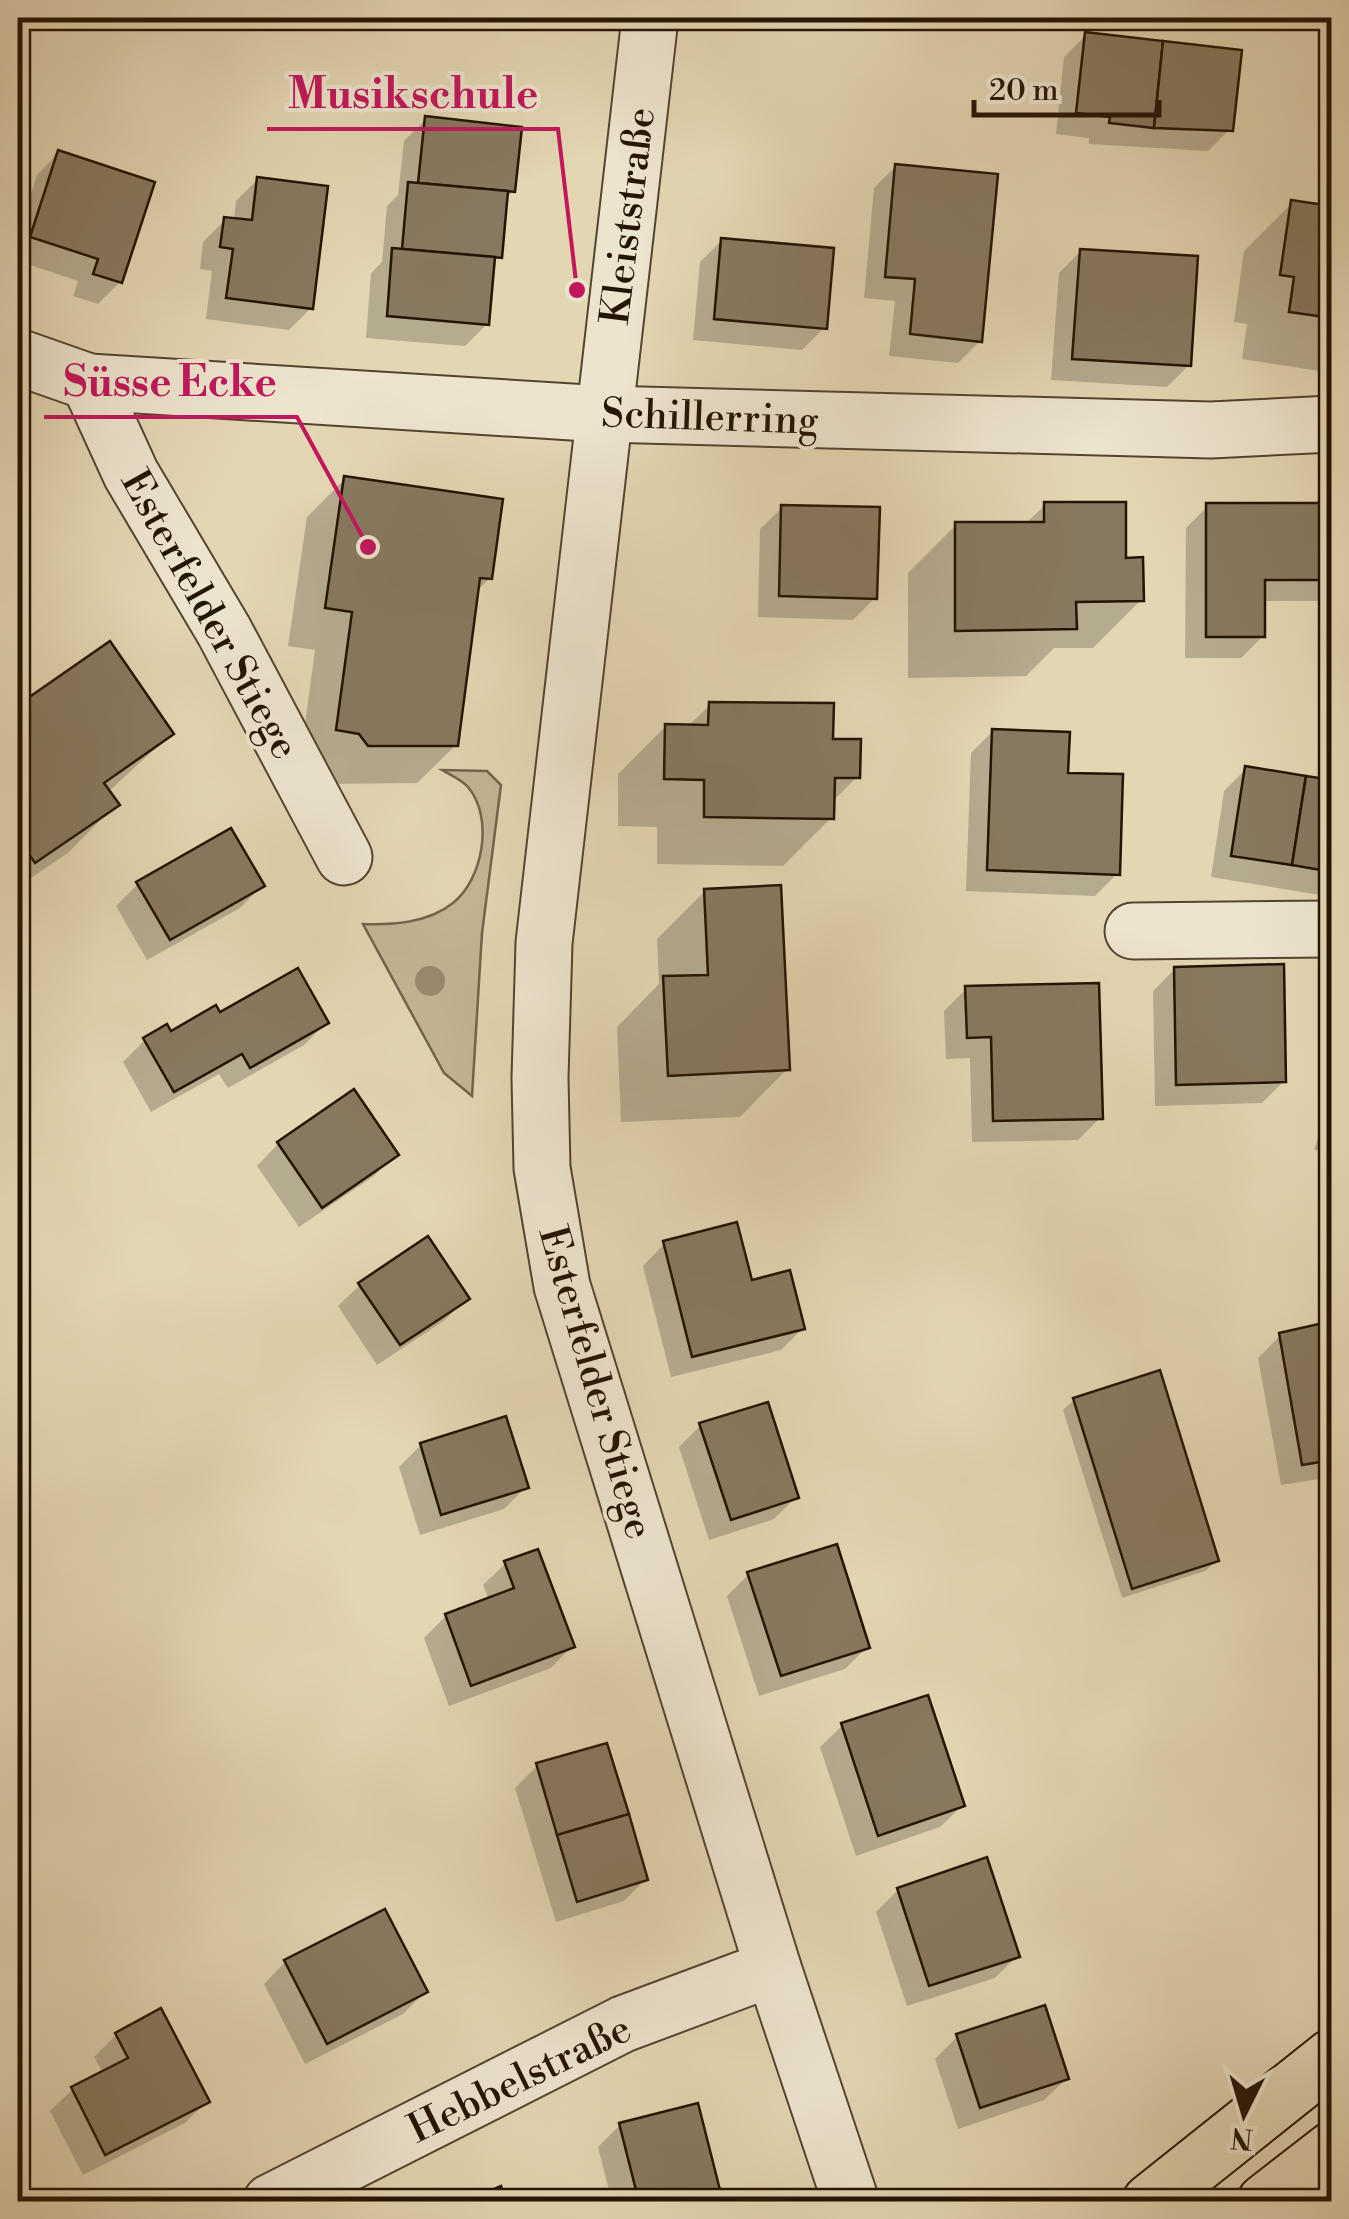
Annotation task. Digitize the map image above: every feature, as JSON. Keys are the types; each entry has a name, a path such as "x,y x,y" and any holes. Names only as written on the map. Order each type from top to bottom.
{"highway":[{"path":"1150,2202 1332,2056"},
{"path":"1265,2202 1332,2150"}],"street":[{"name":"Kleiststraße","path":"604,414 650,18"},
{"path":"18,357 89,382"},
{"name":"Schillerring","path":"89,382 604,414 1211,430 1332,424"},
{"name":"Esterfelder Stiege","path":"89,382 130,474 224,631 344,857"},
{"name":"Esterfelder Stiege","path":"604,414 544,944 542,1168 562,1286 773,1968 850,2202"},
{"path":"1133,931 1332,929"},
{"name":"Hebbelstraße","path":"271,2202 624,2024 773,1968"}],"shaded area":[{"path":"442,770 487,771 501,785 482,933 472,1096 444,1073 363,924 398,923 433,915 453,903 472,879 482,848 481,815 468,787"}],"building":[{"path":"1085,32 1163,41 1154,128 1109,123 1110,117 1076,113"},
{"path":"1163,41 1242,50 1233,131 1154,128"},
{"path":"425,116 522,127 515,192 418,183"},
{"path":"58,150 155,182 122,283 93,274 98,259 30,237"},
{"path":"895,164 998,174 982,342 910,334 915,279 885,277"},
{"path":"257,177 328,186 313,309 226,298 233,249 220,247 224,217 252,220"},
{"path":"408,182 508,191 502,258 402,249"},
{"path":"1291,200 1332,206 1332,318 1289,312 1294,277 1280,275"},
{"path":"721,238 834,248 827,329 714,319"},
{"path":"392,248 495,257 489,325 387,316"},
{"path":"1080,249 1198,256 1191,366 1072,359"},
{"path":"344,476 503,499 492,579 480,578 458,746 368,746 359,734 336,730 352,612 325,608"},
{"path":"1044,502 1126,502 1126,558 1143,557 1144,601 1076,602 1077,629 955,631 955,522 1044,522"},
{"path":"1206,503 1332,503 1332,580 1265,580 1265,637 1206,637"},
{"path":"781,505 880,507 877,599 779,596"},
{"path":"110,641 174,734 104,783 120,805 35,863 18,838 18,705"},
{"path":"709,702 834,703 833,739 861,739 860,778 835,778 834,819 704,817 704,780 664,779 665,724 708,725"},
{"path":"992,729 1070,732 1068,773 1123,774 1120,875 987,870"},
{"path":"1245,766 1306,776 1292,865 1231,856"},
{"path":"1306,776 1332,780 1332,872 1292,865"},
{"path":"231,828 265,886 170,940 136,882"},
{"path":"781,885 790,1070 668,1076 663,976 708,975 704,889"},
{"path":"1284,964 1286,1082 1176,1085 1174,967"},
{"path":"298,968 329,1023 250,1068 242,1054 174,1092 143,1038 167,1024 171,1031 216,1005 220,1012"},
{"path":"1099,983 1103,1119 993,1121 991,1037 967,1038 965,986"},
{"path":"354,1089 399,1155 322,1208 277,1142"},
{"path":"737,1222 752,1280 790,1270 805,1329 692,1357 663,1241"},
{"path":"428,1236 470,1299 400,1345 358,1283"},
{"path":"1332,1321 1332,1460 1302,1465 1279,1333"},
{"path":"1160,1370 1219,1561 1132,1589 1073,1398"},
{"path":"768,1402 799,1498 731,1520 699,1423"},
{"path":"506,1416 529,1488 441,1515 420,1443"},
{"path":"837,1544 870,1648 781,1676 747,1572"},
{"path":"538,1549 575,1647 471,1686 445,1614 514,1588 504,1561"},
{"path":"928,1695 965,1806 878,1836 841,1723"},
{"path":"607,1743 629,1814 557,1835 536,1763"},
{"path":"629,1814 648,1880 577,1902 557,1835"},
{"path":"987,1857 1020,1957 929,1986 897,1888"},
{"path":"385,1909 428,1992 327,2044 284,1960"},
{"path":"1045,2005 1069,2079 980,2108 956,2034"},
{"path":"161,2008 210,2102 105,2155 71,2087 128,2058 115,2033"},
{"path":"698,2103 723,2202 639,2202 619,2123"},
{"path":"501,2186 507,2202 465,2202"}],"place":[{"name":"Musikschule","path":"577,290"},
{"name":"Süsse Ecke","path":"368,547"}]}
